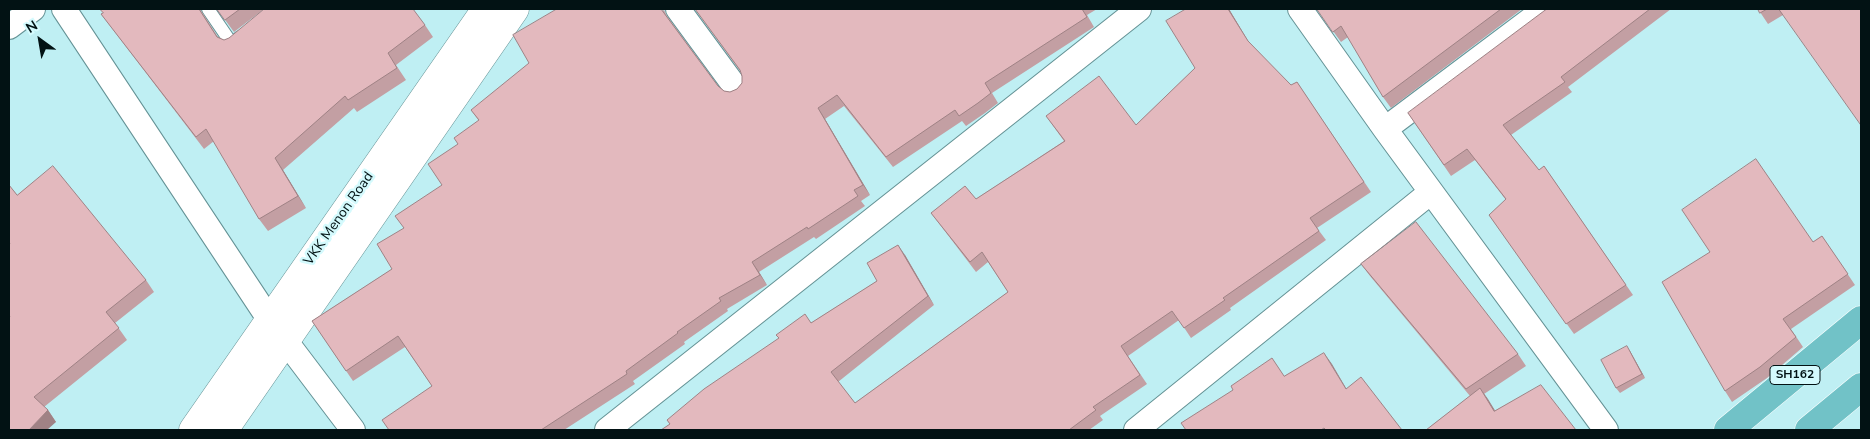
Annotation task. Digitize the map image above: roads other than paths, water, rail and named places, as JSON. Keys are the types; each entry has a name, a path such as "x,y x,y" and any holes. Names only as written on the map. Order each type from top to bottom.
{"main road":[{"name":"SH162","path":"1728,430 1861,320"},
{"path":"1809,430 1861,387"}],"street":[{"path":"9,27 33,9"},
{"path":"64,9 269,319 353,430"},
{"name":"VKK Menon Road","path":"193,430 486,9"},
{"name":"VKK Menon Road","path":"224,430 515,9"},
{"path":"678,9 736,88"},
{"path":"607,430 1139,9"},
{"path":"1300,9 1385,129 1606,430"},
{"path":"1385,129 1545,9"},
{"path":"1136,430 1431,192"}],"lane":[{"path":"208,9 232,44 253,26"}]}
